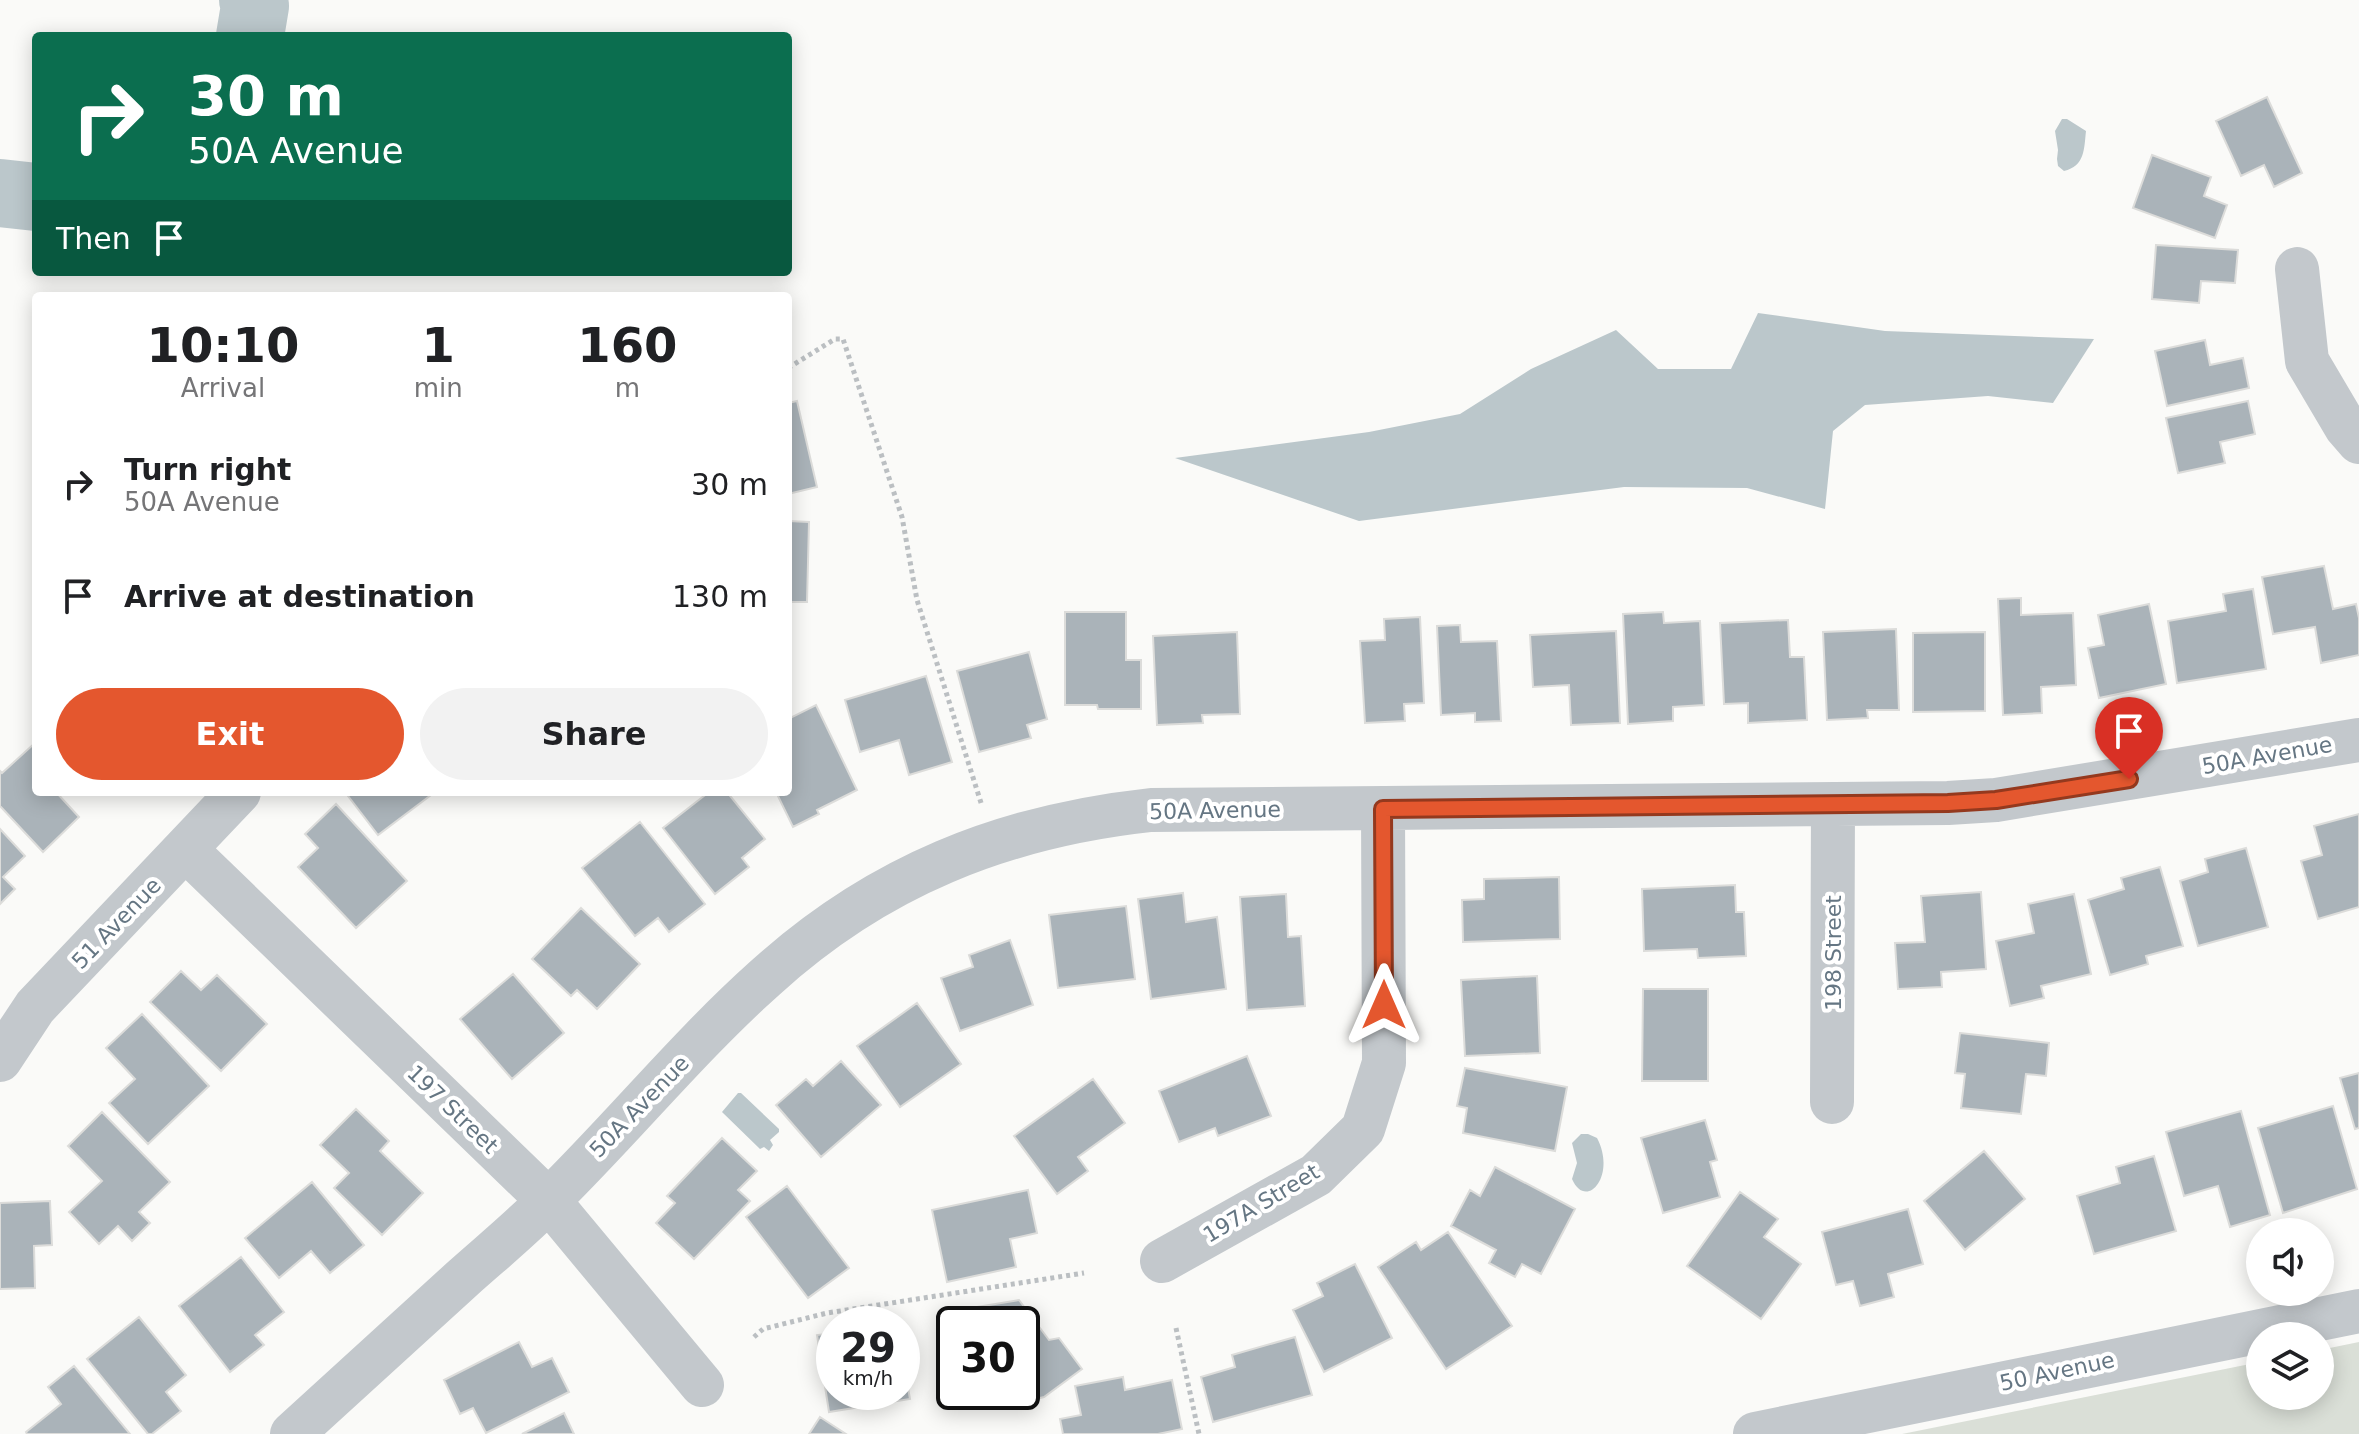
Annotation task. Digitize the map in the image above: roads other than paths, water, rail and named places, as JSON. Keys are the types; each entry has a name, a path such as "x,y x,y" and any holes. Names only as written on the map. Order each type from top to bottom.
{"street":[{"path":"2297,269 2307,361 2346,427 2359,442"},
{"name":"50A Avenue","path":"292,1434 549,1201 726,1015 792,956 868,901 905,879 994,843 1045,827 1151,810 1948,803 1996,800 2359,740"},
{"name":"51 Avenue","path":"0,1060 35,1007 235,796"},
{"name":"198 Street","path":"1832,1102 1833,804"},
{"name":"197A Street","path":"1162,1261 1316,1175 1363,1129 1384,1063 1383,809"},
{"name":"197 Street","path":"186,850 549,1201 702,1385"},
{"name":"50 Avenue","path":"1755,1434 2359,1311"}],"waterway":[{"path":"251,32 255,6 253,0"},
{"path":"0,193 32,197"}]}
